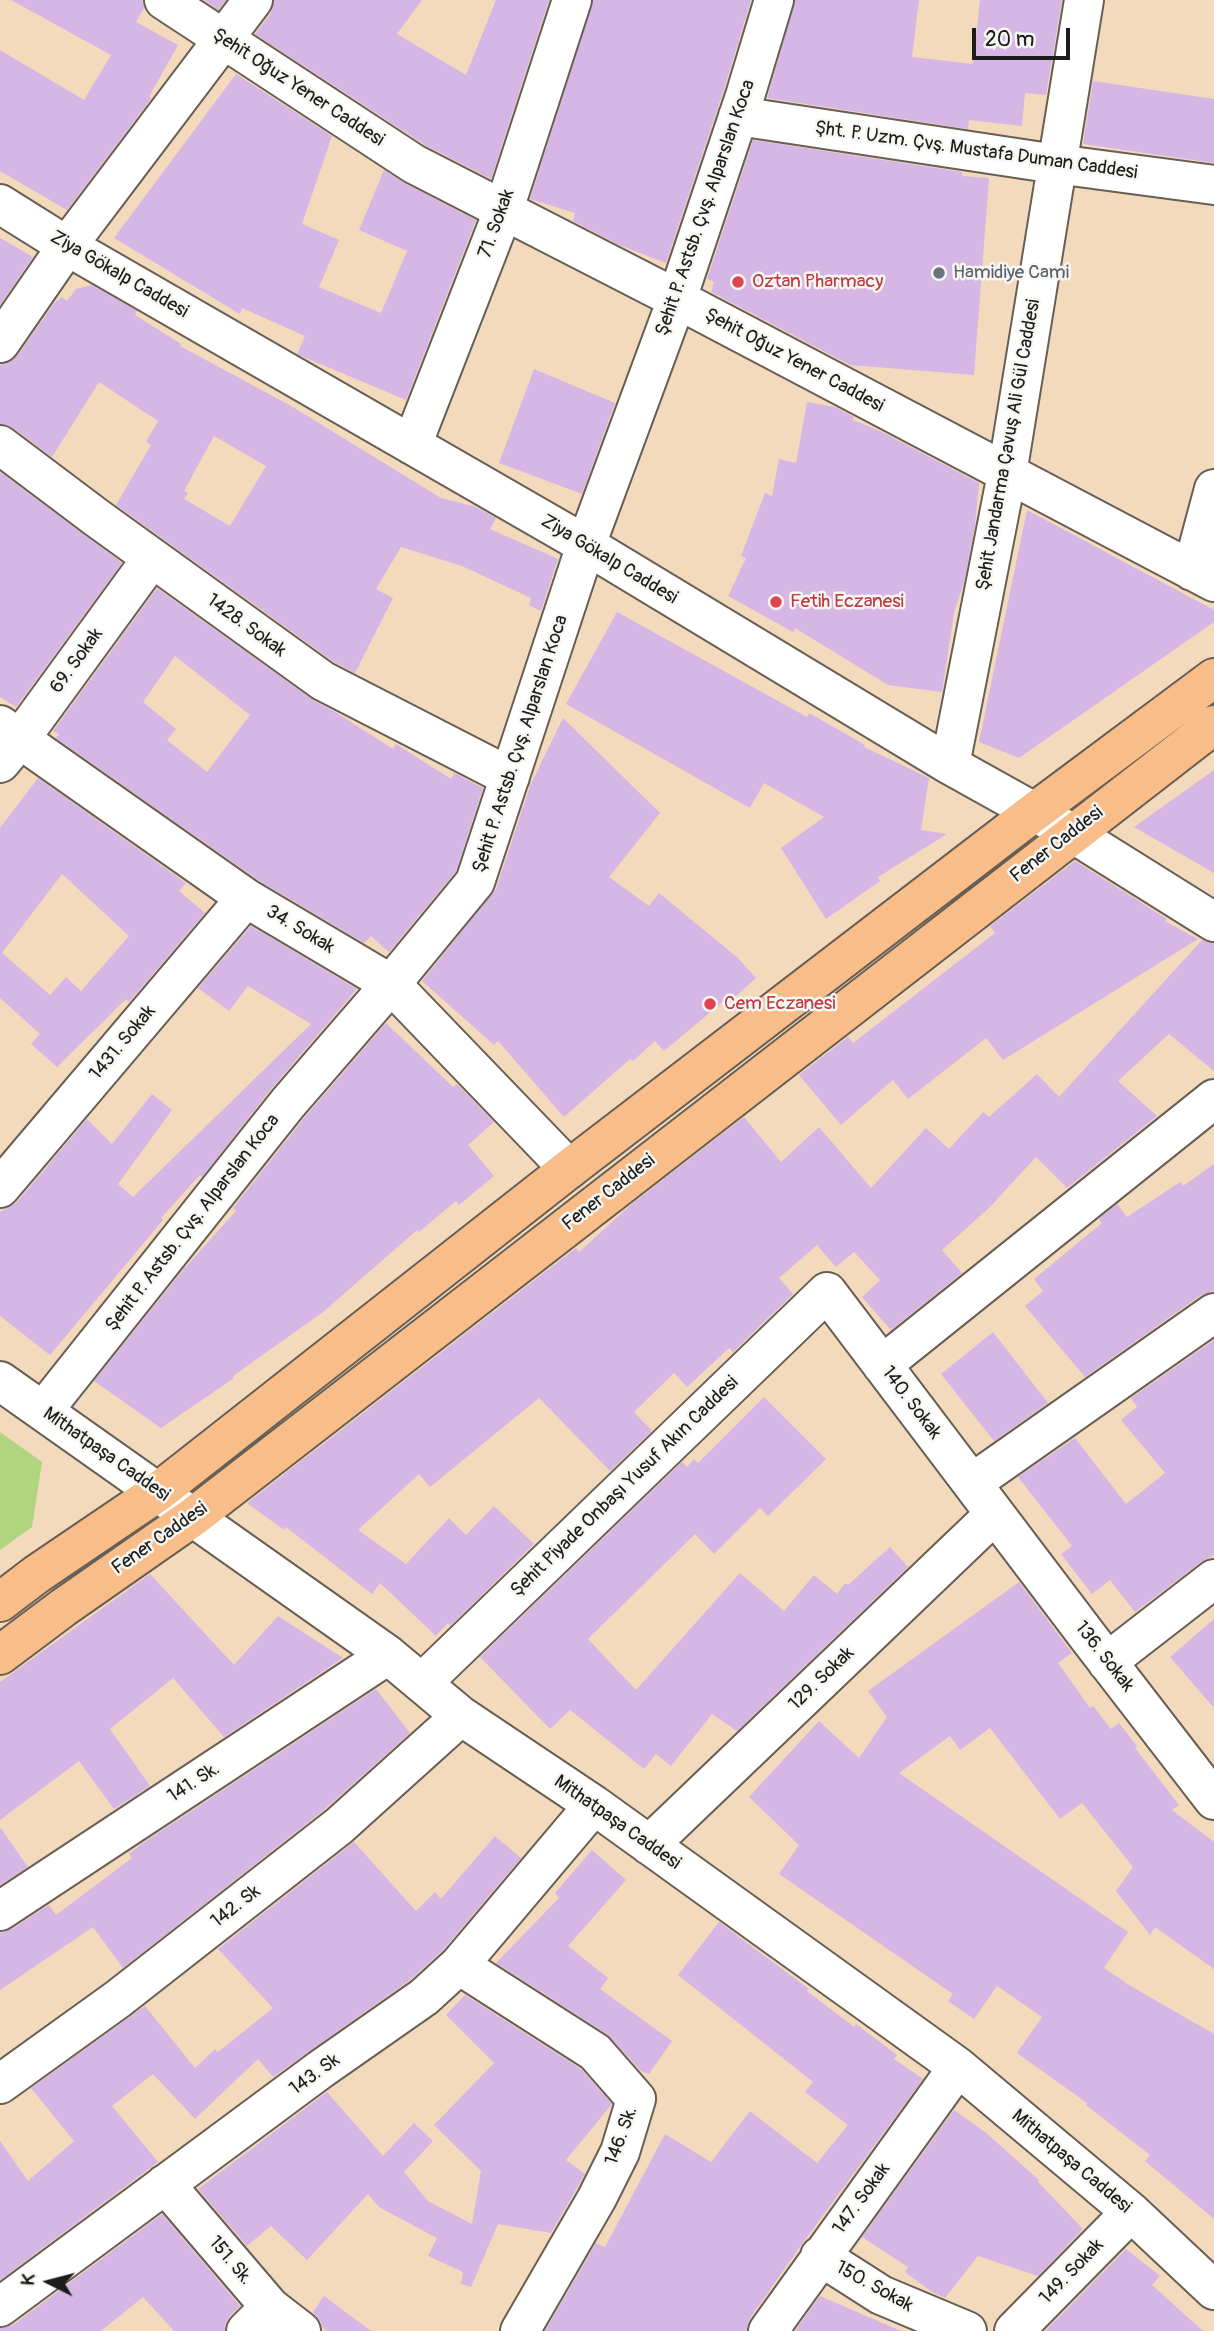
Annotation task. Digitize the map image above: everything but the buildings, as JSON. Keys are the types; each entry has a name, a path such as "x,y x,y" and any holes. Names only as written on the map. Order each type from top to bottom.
{"main road":[{"name":"Fener Caddesi","path":"0,1602 158,1492 569,1169 1033,813 1214,678"},
{"name":"Fener Caddesi","path":"0,1655 193,1517 1214,725"}],"street":[{"name":"Şehit Oğuz Yener Caddesi","path":"164,0 414,164 677,299 1203,577"},
{"path":"0,343 67,246 253,0"},
{"name":"71. Sokak","path":"412,445 504,209 572,0"},
{"name":"Şehit P. Astsb. Çvş. Alparslan Koca","path":"43,1411 288,1103 475,882 586,545 677,299 774,0"},
{"name":"Şehit Jandarma Çavuş Ali Gül Caddesi","path":"950,765 1007,474 1084,0"},
{"name":"Şht. P. Uzm. Çvş. Mustafa Duman Caddesi","path":"738,116 1214,185"},
{"name":"Ziya Gökalp Caddesi","path":"0,204 67,246 586,545 950,765 1072,833 1214,922"},
{"name":"1428. Sokak","path":"0,445 323,681 510,777"},
{"path":"1203,577 1214,489"},
{"name":"69. Sokak","path":"7,742 152,558"},
{"name":"34. Sokak","path":"7,742 246,898 391,984 569,1169"},
{"name":"1431. Sokak","path":"0,1188 246,898"},
{"path":"883,1365 1214,1099"},
{"name":"140. Sokak","path":"827,1292 995,1514"},
{"name":"Şehit Piyade Onbaşı Yusuf Akın Caddesi","path":"423,1682 827,1292"},
{"path":"972,1483 1214,1313"},
{"name":"Mithatpaşa Caddesi","path":"0,1381 388,1655 461,1716 594,1805 958,2067 1130,2212 1214,2290"},
{"name":"136. Sokak","path":"995,1514 1214,1800"},
{"name":"129. Sokak","path":"649,1845 995,1514"},
{"path":"1107,1661 1214,1578"},
{"name":"141. Sk.","path":"0,1911 388,1655"},
{"name":"142. Sk","path":"0,2084 118,1999 339,1826 461,1716"},
{"name":"143. Sk","path":"0,2307 424,1997 459,1965 594,1805"},
{"name":"146. Sk.","path":"459,1965 595,2052 636,2099 620,2152 520,2331"},
{"name":"147. Sokak","path":"768,2331 958,2067"},
{"name":"151. Sk.","path":"165,2184 258,2319 301,2331"},
{"name":"149. Sokak","path":"1014,2331 1130,2212"},
{"name":"150. Sokak","path":"820,2256 881,2295 895,2318 967,2331"}],"green space":[{"path":"0,1432 42,1462 32,1527 0,1550"}],"place":[{"name":"Hamidiye Cami","path":"939,273"},
{"name":"Oztan Pharmacy","path":"738,282"},
{"name":"Fetih Eczanesi","path":"776,602"},
{"name":"Cem Eczanesi","path":"710,1004"}]}
